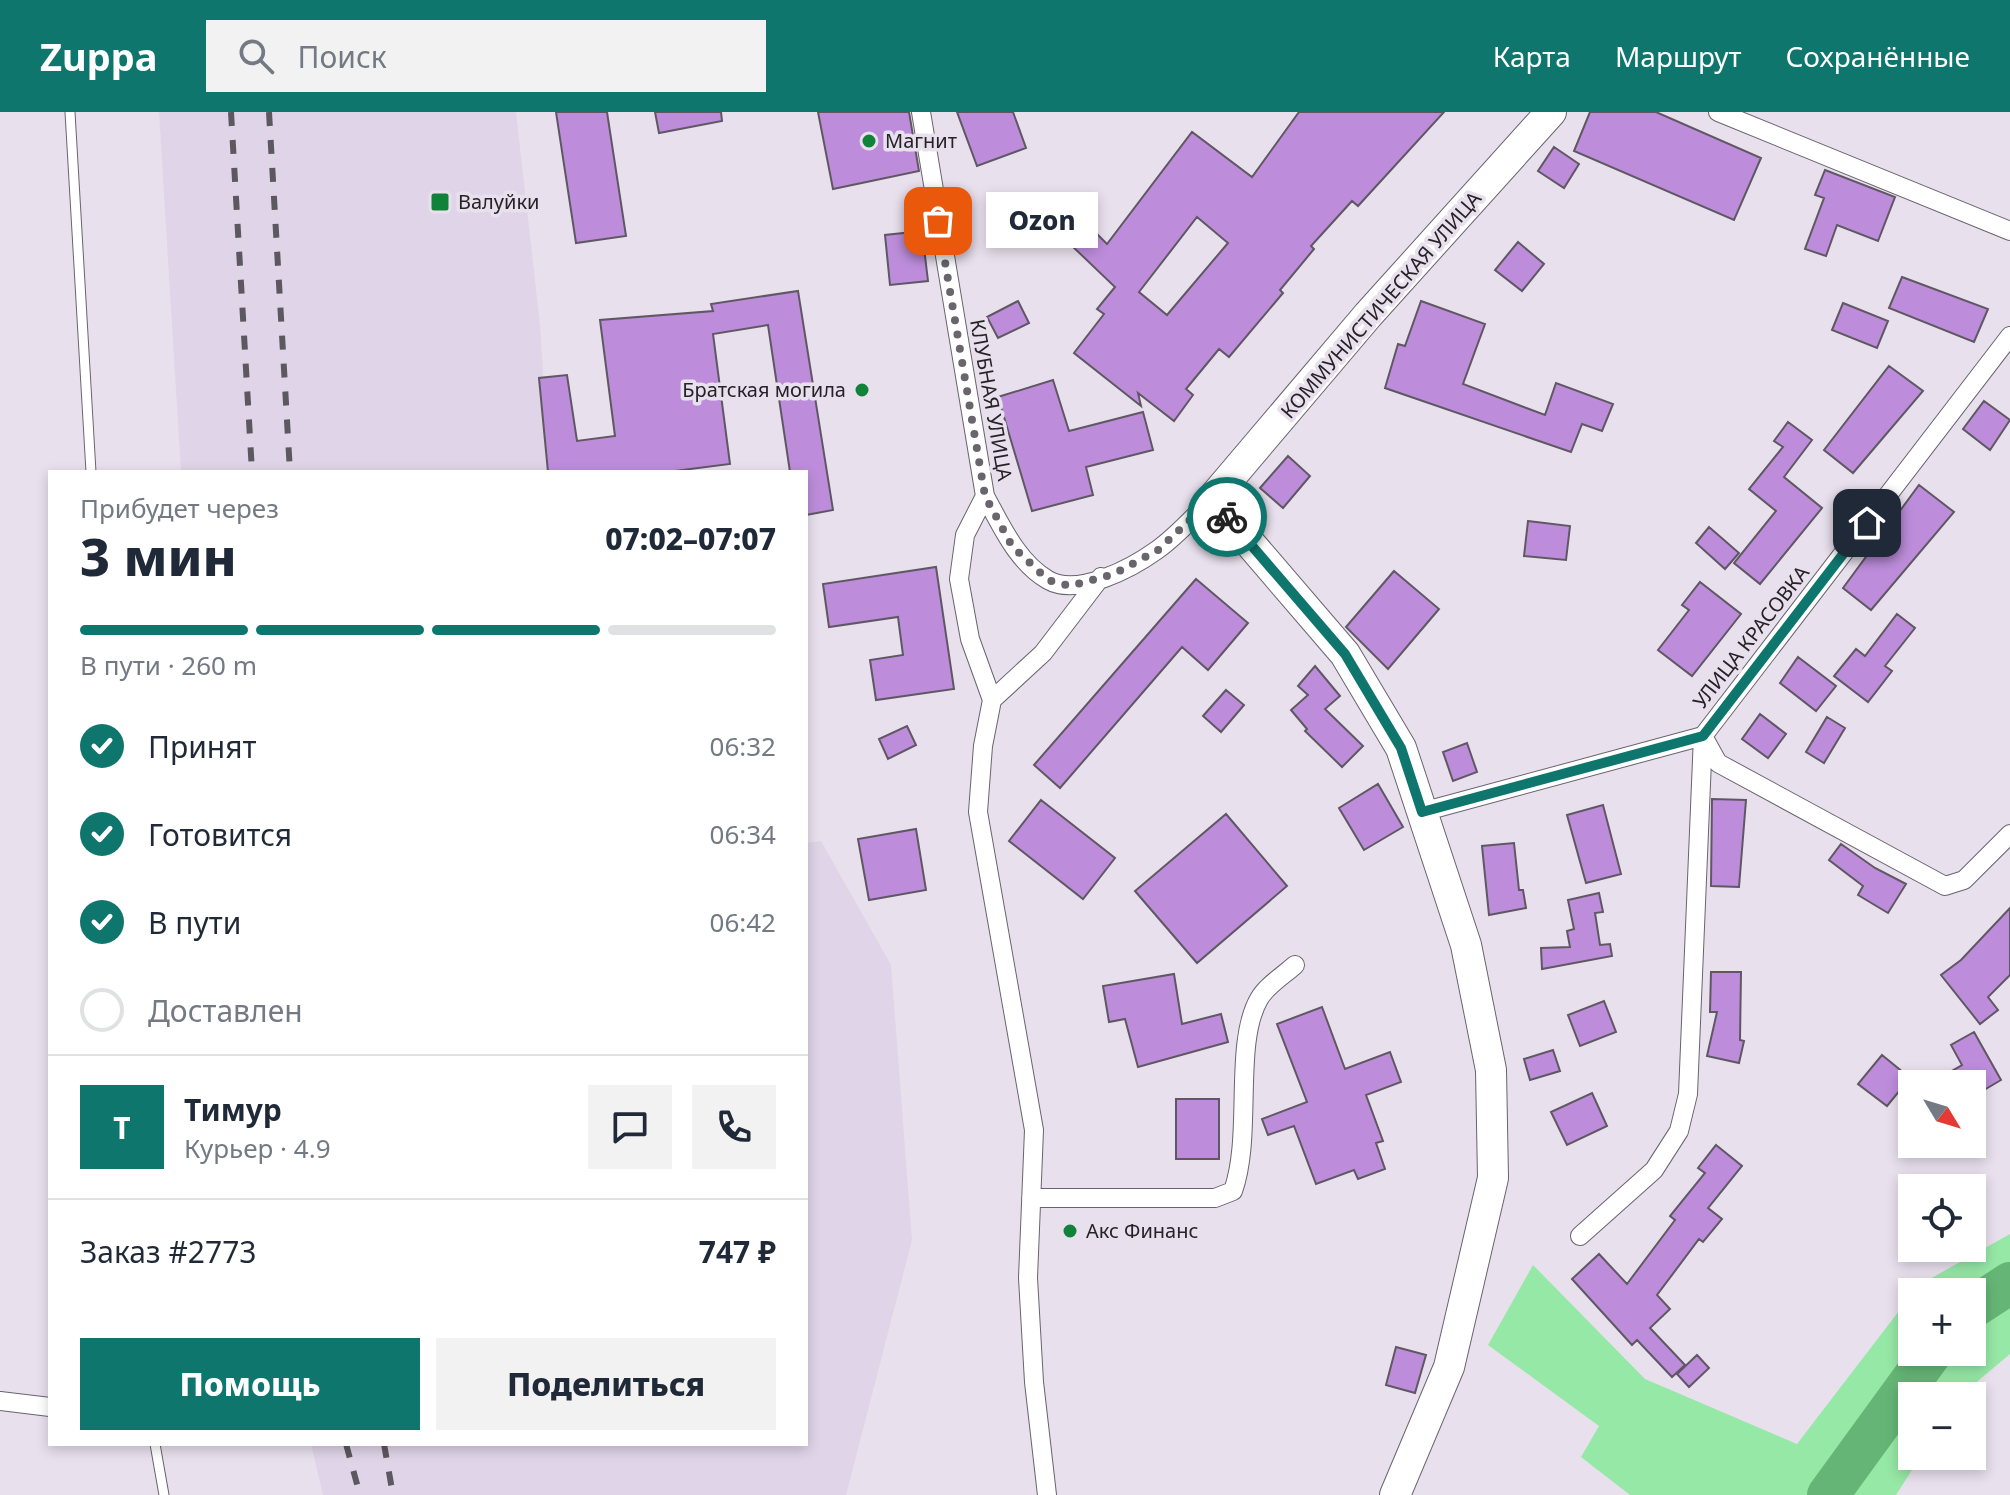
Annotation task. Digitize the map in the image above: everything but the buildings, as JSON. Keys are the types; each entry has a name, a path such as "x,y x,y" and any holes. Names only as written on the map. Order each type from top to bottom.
{"main road":[{"name":"КОММУНИСТИЧЕСКАЯ УЛИЦА","path":"1212,499 1368,315 1551,112"},
{"path":"1212,499 1345,654 1401,748 1466,945 1491,1070 1493,1178 1449,1367 1395,1495"}],"street":[{"name":"КЛУБНАЯ УЛИЦА","path":"921,112 985,496 1012,546 1048,580 1070,586 1101,577 1158,550 1212,499"},
{"path":"1718,112 2010,231"},
{"name":"УЛИЦА КРАСОВКА","path":"1703,736 2010,336"},
{"path":"985,496 965,535 959,579 970,639 992,700 983,746 978,812 1034,1130 1028,1278 1034,1382 1047,1495"},
{"path":"992,700 1043,653 1101,577"},
{"path":"1422,812 1703,736"},
{"path":"1703,736 1718,763 1945,886 1964,880 2010,834"},
{"path":"1580,1236 1654,1170 1679,1131 1688,1094 1703,736"},
{"path":"1031,1198 1215,1198 1233,1191 1242,1167 1249,1020 1260,996 1295,965"},
{"path":"0,1401 48,1407"}],"lane":[{"path":"70,112 91,470"},
{"path":"155,1446 164,1495"}],"shaded area":[{"path":"159,112 516,112 540,325 549,470 181,470"},
{"path":"821,841 891,965 912,1240 846,1495 323,1495 311,1446 808,1446 808,843"}],"green space":[{"path":"2010,1234 2010,1354 1977,1382 1898,1382 1898,1470 1912,1470 1896,1495 1630,1495 1581,1457 1599,1426 1488,1345 1533,1265 1645,1379 1797,1444 1898,1312 1898,1366 1986,1366 1986,1278 1931,1278 1960,1262 1986,1262 1986,1247"}],"waterway":[{"path":"1986,1299 2010,1283"},
{"path":"1828,1495 1922,1366"}],"railway":[{"path":"231,112 252,470"},
{"path":"269,112 290,470"},
{"path":"347,1446 360,1495"},
{"path":"384,1446 393,1495"}],"way so far":[{"path":"938,221 985,496 1012,546 1048,580 1070,586 1114,574 1158,550 1212,499 1227,517"}],"place":[{"name":"Магнит","path":"869,141"},
{"name":"Валуйки","path":"440,202"},
{"name":"Ozon","path":"938,221"},
{"name":"Братская могила","path":"862,390"},
{"name":"Акс Финанс","path":"1070,1231"}],"route":[{"path":"1227,517 1345,654 1401,748 1422,812 1703,736 1867,523"}]}
